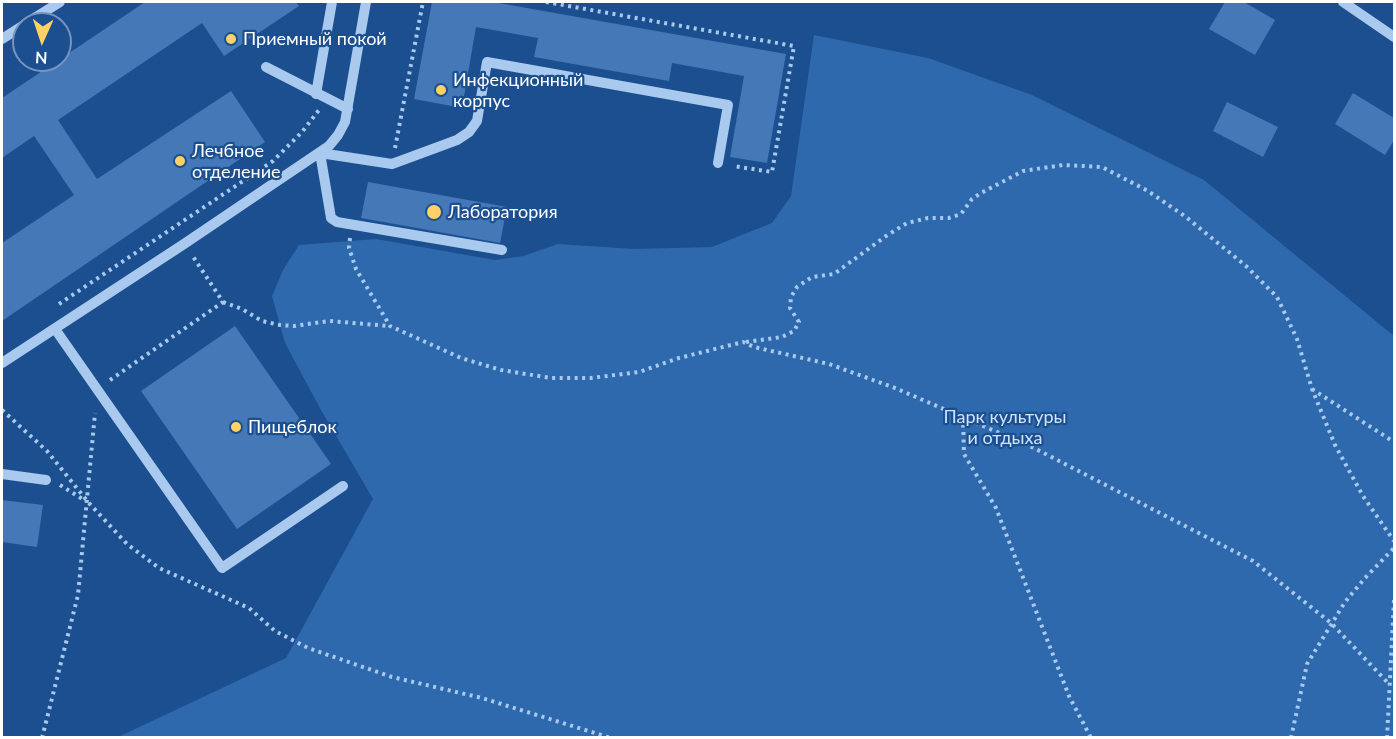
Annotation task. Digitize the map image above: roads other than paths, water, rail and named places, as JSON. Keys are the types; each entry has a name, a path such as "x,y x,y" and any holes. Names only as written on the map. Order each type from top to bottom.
{"street":[{"path":"44,12 60,2"},
{"path":"316,94 332,2"},
{"path":"2,363 320,153 338,135 348,109 366,2"},
{"path":"1342,2 1395,37"},
{"path":"320,153 392,164 457,141 469,132 477,121 487,62 728,105 718,163"},
{"path":"266,67 348,109"},
{"path":"320,153 331,218 338,222 502,250"},
{"path":"55,329 222,568 343,486"},
{"path":"2,474 46,480"}],"place":[{"name":"Приемный покой","path":"231,39"},
{"name":"Инфекционный корпус","path":"441,90"},
{"name":"Лечбное отделение","path":"180,161"},
{"name":"Лаборатория","path":"434,212"},
{"name":"Пищеблок","path":"236,427"}],"park label":[{"name":"Парк культуры и отдыха","path":"1005,427"}]}
